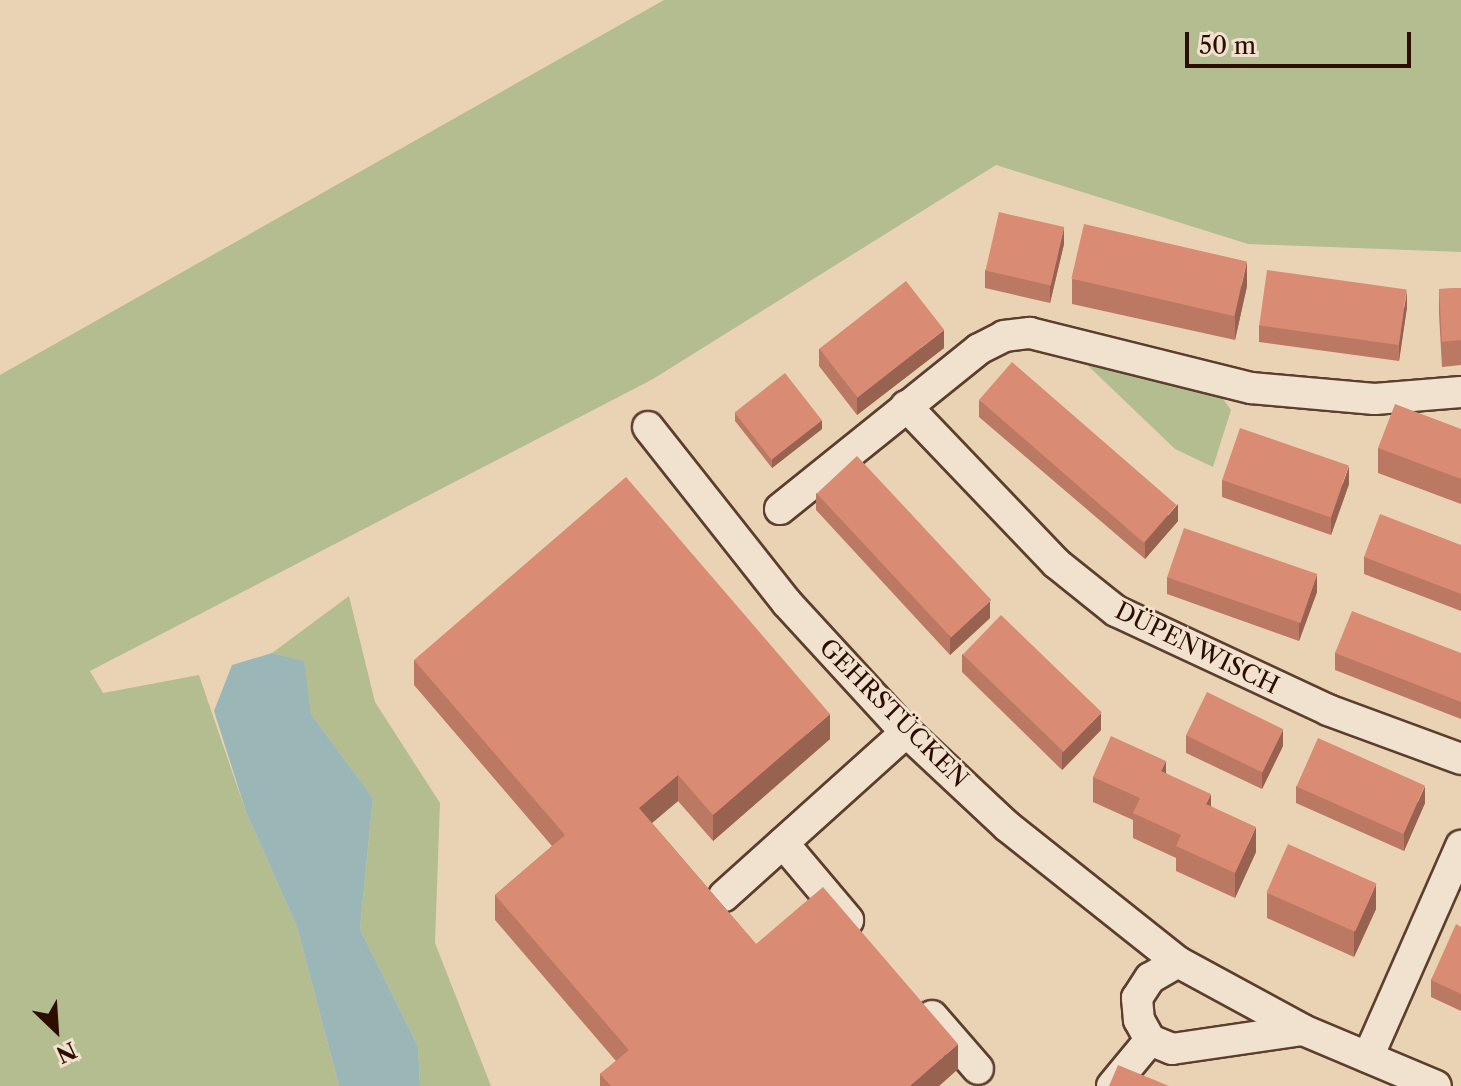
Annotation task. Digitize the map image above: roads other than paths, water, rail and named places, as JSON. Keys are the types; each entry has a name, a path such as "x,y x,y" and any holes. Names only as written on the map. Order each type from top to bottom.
{"street":[{"path":"780,509 979,349 1004,336 1030,333 1251,388 1375,399 1461,392"},
{"name":"DÜPENWISCH","path":"906,406 1056,563 1116,611 1301,698 1461,759"},
{"name":"GEHRSTÜCKEN","path":"648,427 787,603 906,732 1007,826 1178,962 1303,1030 1435,1086"},
{"path":"724,896 906,732"},
{"path":"783,843 872,947"},
{"path":"1368,1057 1461,846"},
{"path":"1178,962 1150,978 1137,998 1139,1020 1150,1040 1172,1049 1303,1030"},
{"path":"910,990 978,1069"},
{"path":"1112,1086 1150,1040"}],"water":[{"path":"272,653 304,661 311,714 373,798 360,929 418,1046 420,1086 339,1086 297,927 246,812 214,711 232,665"}]}
